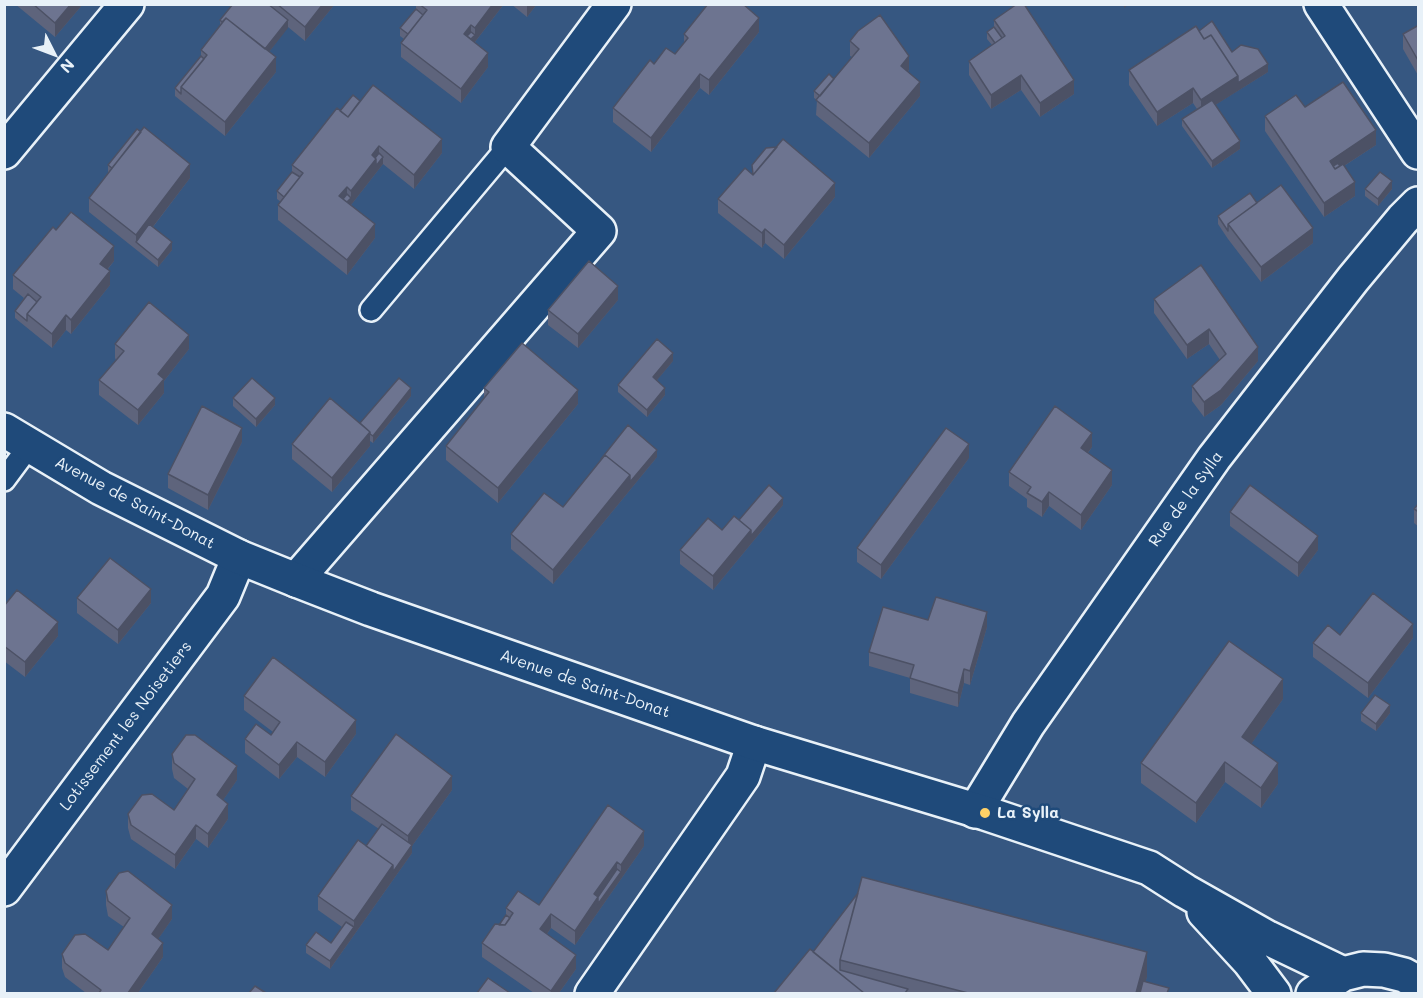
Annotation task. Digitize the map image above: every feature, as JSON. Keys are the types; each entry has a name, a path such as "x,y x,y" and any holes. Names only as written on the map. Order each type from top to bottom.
{"street":[{"path":"4,152 127,4"},
{"path":"296,580 599,231 507,147 614,4"},
{"path":"1321,4 1419,152"},
{"name":"Rue de la Sylla","path":"975,811 1028,724 1214,458 1353,279 1403,219 1419,204"},
{"name":"Avenue de Saint-Donat","path":"17,438 101,488 239,557 296,580 754,743 975,811 1149,868 1268,938 1343,974"},
{"name":"Lotissement les Noisetiers","path":"4,889 223,596 239,557"},
{"path":"592,993 743,776 754,743"},
{"name":"Avenue de Saint-Donat","path":"1185,891 1250,962 1274,993"},
{"path":"1313,993 1343,974 1363,969 1384,970 1404,975 1419,983"}],"lane":[{"path":"371,310 507,147"},
{"path":"4,480 17,438"}],"building":[{"path":"33,4 71,4 55,23"},
{"path":"233,4 268,4 288,20 265,49 226,18 222,22 220,20"},
{"path":"277,4 323,4 305,27"},
{"path":"419,4 493,4 475,28 471,25 464,34 488,53 461,89 401,43 427,10"},
{"path":"708,4 743,4 759,18 709,80 700,74 651,138 613,108 650,60 654,64 666,48 675,54 688,38 684,34"},
{"path":"1017,4 1024,4 1074,80 1040,103 1021,75 991,95 969,61 1005,36 994,20"},
{"path":"416,9 423,15 408,34 400,28"},
{"path":"880,15 909,56 901,66 920,82 869,143 816,100 859,49 850,41 858,31"},
{"path":"226,18 276,57 225,122 181,87 207,55 201,50"},
{"path":"1212,21 1232,52 1241,45 1258,49 1268,64 1238,83 1238,76 1211,35 1204,39 1199,31"},
{"path":"1419,25 1419,62 1403,34"},
{"path":"1196,26 1204,39 1211,35 1238,76 1201,100 1193,88 1157,112 1129,70"},
{"path":"994,27 1002,38 995,43 987,32"},
{"path":"471,32 475,35 471,39 467,36"},
{"path":"201,56 204,59 181,87 181,94 175,88"},
{"path":"829,74 834,79 820,96 814,91"},
{"path":"1343,82 1376,130 1330,161 1335,169 1343,164 1355,182 1324,203 1265,116 1296,95 1305,107"},
{"path":"373,85 442,139 414,175 379,146 372,155 376,159 351,191 347,187 339,196 375,224 347,260 278,205 303,173 292,165 337,108 348,117"},
{"path":"353,95 360,101 348,117 340,111"},
{"path":"1212,100 1240,141 1212,161 1182,119"},
{"path":"144,127 190,164 136,235 89,198"},
{"path":"137,129 141,132 112,168 108,165"},
{"path":"783,139 835,183 784,245 765,229 762,233 718,199 745,168 753,175"},
{"path":"777,147 753,175 752,165 766,148"},
{"path":"379,153 383,157 376,166 375,158"},
{"path":"292,172 300,177 284,197 277,191"},
{"path":"1380,172 1392,181 1378,199 1365,189"},
{"path":"1281,185 1313,228 1261,267 1228,224"},
{"path":"1250,193 1257,203 1228,224 1228,231 1218,216"},
{"path":"347,194 351,198 347,202 343,199"},
{"path":"71,212 114,246 100,264 110,271 71,320 66,315 52,334 27,314 41,297 13,275 53,227 56,230"},
{"path":"149,224 172,242 158,260 136,242"},
{"path":"589,261 618,286 578,334 548,310"},
{"path":"1201,265 1258,347 1221,390 1204,402 1192,386 1226,354 1209,329 1187,345 1154,299"},
{"path":"28,294 37,302 27,314 27,321 15,311"},
{"path":"149,302 189,335 158,374 164,379 138,410 99,380 124,351 115,344"},
{"path":"657,339 673,353 653,377 665,388 647,410 618,385"},
{"path":"522,343 578,390 498,488 446,446 489,392 484,388"},
{"path":"252,378 275,398 256,419 233,398"},
{"path":"399,378 411,388 373,436 360,423"},
{"path":"330,398 370,432 332,478 292,444"},
{"path":"202,406 242,428 208,495 168,474"},
{"path":"1055,406 1092,433 1081,448 1112,470 1081,515 1049,492 1042,502 1027,493 1031,487 1009,472"},
{"path":"628,425 657,450 630,482 630,475 605,455 601,459"},
{"path":"946,428 969,444 881,565 857,548"},
{"path":"605,455 630,475 553,570 511,534 544,493 563,507"},
{"path":"769,485 783,498 751,536 751,530 739,520"},
{"path":"1250,485 1318,536 1298,563 1230,512"},
{"path":"734,516 751,530 713,576 680,550 708,518 722,530"},
{"path":"110,558 151,589 118,630 77,598"},
{"path":"17,590 58,622 25,662 4,646 4,606"},
{"path":"1373,593 1413,624 1368,683 1313,643 1328,625 1340,635"},
{"path":"936,597 987,612 970,671 964,669 958,693 910,678 914,665 869,652 883,607 928,620"},
{"path":"1229,641 1283,679 1242,737 1278,763 1261,788 1225,762 1196,803 1141,763"},
{"path":"273,657 356,720 325,762 297,742 279,765 245,739 256,724 271,735 280,722 244,696"},
{"path":"1375,695 1390,705 1376,724 1361,713"},
{"path":"396,734 452,776 408,836 351,796"},
{"path":"186,735 195,735 237,766 217,795 228,804 208,834 196,825 175,855 131,825 128,814 142,795 152,794 174,810 195,779 174,763 172,754"},
{"path":"608,805 644,831 621,865 617,862 594,894 598,897 575,931 551,914 540,929 576,955 551,991 482,943 495,924 505,925 513,913 506,908 518,891 539,905"},
{"path":"382,824 412,845 393,872 393,865 366,846"},
{"path":"358,840 393,865 354,921 318,896"},
{"path":"617,869 621,872 598,904 598,897"},
{"path":"128,871 172,905 152,934 163,943 128,993 99,993 101,990 65,963 62,954 75,935 85,934 108,950 130,918 108,901 106,891 119,873"},
{"path":"862,877 1147,952 1136,993 968,993 840,960"},
{"path":"858,893 840,960 840,970 908,989 905,993 864,993 813,952"},
{"path":"506,915 510,918 505,925 499,925"},
{"path":"346,922 354,927 330,961 306,945 316,932 331,943"},
{"path":"810,949 864,993 774,993"},
{"path":"488,978 510,993 477,993"},
{"path":"1143,981 1169,988 1167,993 1140,993"},
{"path":"255,986 266,993 249,993"}],"place":[{"name":"La Sylla","path":"985,813"}]}
